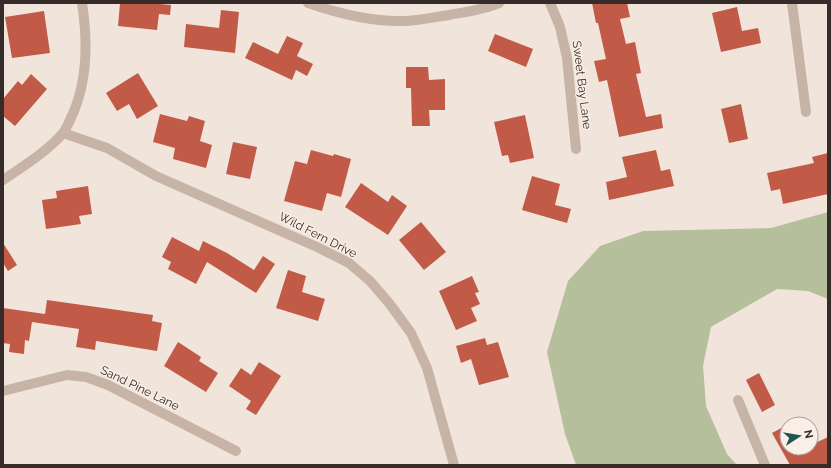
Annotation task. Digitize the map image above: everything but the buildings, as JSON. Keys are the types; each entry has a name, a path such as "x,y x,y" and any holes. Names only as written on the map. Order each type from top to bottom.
{"street":[{"path":"3,180 40,154 64,133 77,107 84,74 86,31 82,3"},
{"path":"308,3 383,21 422,20 465,12 499,3"},
{"name":"Sweet Bay Lane","path":"550,3 560,28 567,58 576,149"},
{"path":"792,3 806,112"},
{"name":"Wild Fern Drive","path":"64,133 107,148 156,176 318,247 349,263 370,281 389,303 411,333 428,368 454,465"},
{"name":"Sand Pine Lane","path":"3,391 66,376 86,377 108,385 236,451"},
{"path":"738,400 765,465"}],"green space":[{"path":"828,212 828,299 808,291 777,289 711,327 703,366 706,406 727,454 737,465 576,465 565,434 547,352 568,281 600,246 643,231 771,228"}]}
